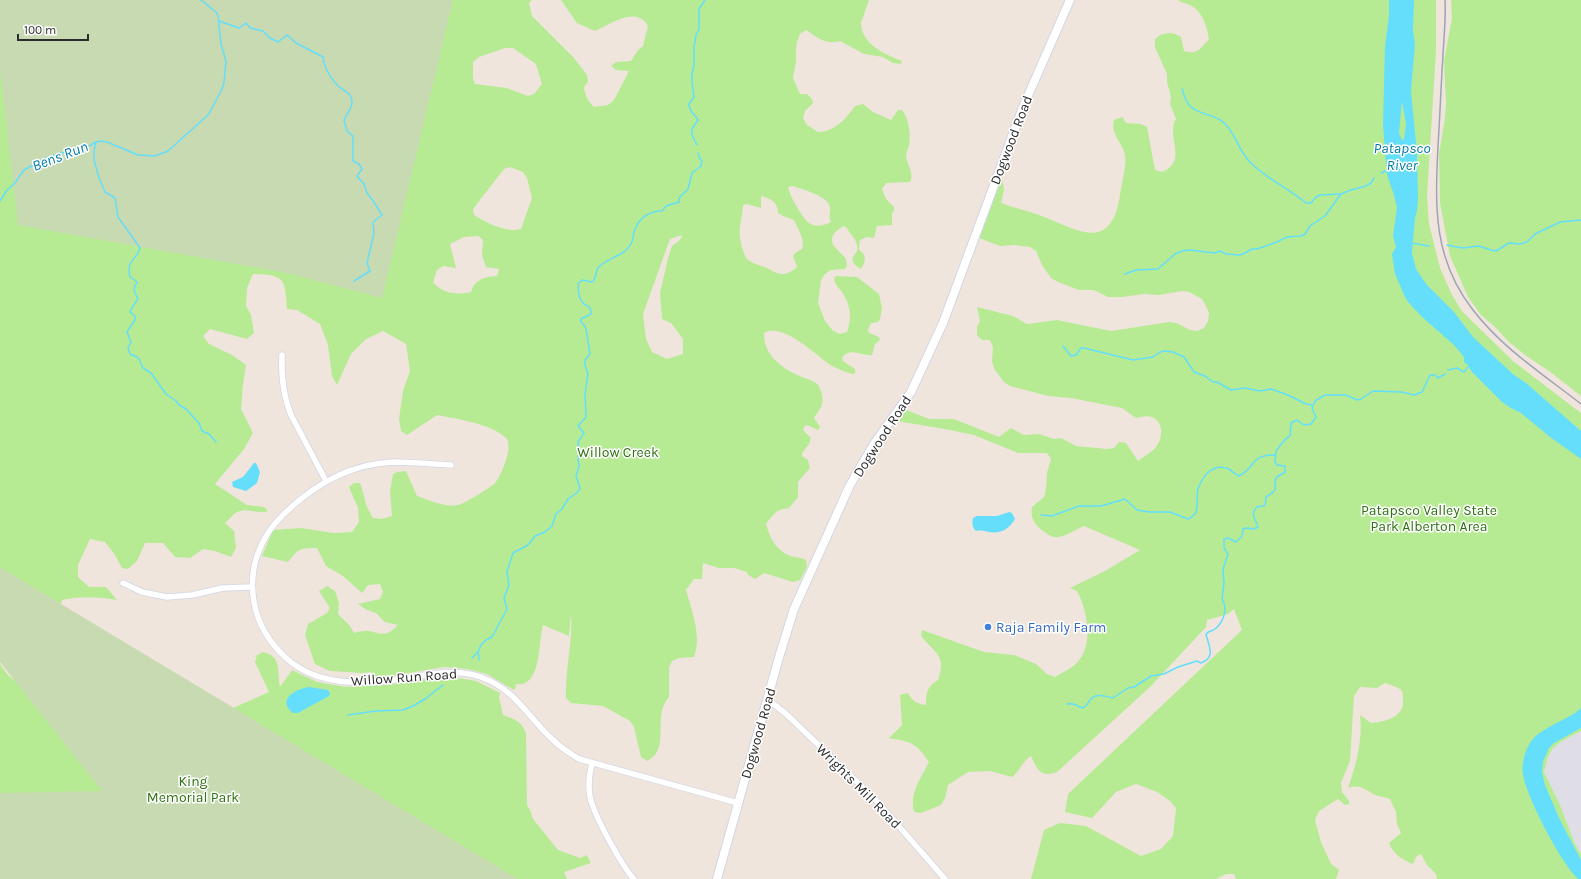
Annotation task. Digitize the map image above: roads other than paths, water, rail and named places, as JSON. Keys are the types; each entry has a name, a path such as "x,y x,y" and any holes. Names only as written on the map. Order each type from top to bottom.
{"street":[{"name":"Dogwood Road","path":"717,879 767,699 794,609 850,485 870,450 911,392 939,333 1023,107 1070,0"},
{"path":"282,355 282,381 291,415 326,481"},
{"name":"Willow Run Road","path":"451,465 407,462 383,463 358,467 326,481 309,492 286,511 272,526 263,541 256,558 252,587 258,618 269,640 288,660 309,673 332,680 370,682 389,681 443,672 480,676 504,688 514,696 560,747 579,759 738,803"},
{"path":"123,583 142,592 167,597 192,595 223,588 252,587"},
{"name":"Wrights Mill Road","path":"767,699 785,713 876,800 944,879"},
{"path":"592,763 589,786 592,804 622,862 634,879"}],"water":[{"name":"Patapsco River","path":"1389,0 1414,0 1413,31 1415,44 1411,91 1417,153 1418,199 1412,253 1416,269 1427,285 1454,312 1473,337 1514,375 1526,383 1581,431 1581,459 1550,437 1521,413 1502,402 1472,372 1464,362 1464,357 1454,345 1422,317 1409,303 1395,274 1392,254 1396,247 1393,236 1397,208 1387,175 1383,125 1385,46 1389,16","holes":["1402,101 1406,124 1404,139 1402,140 1399,133"]},
{"path":"254,463 256,463 260,472 257,483 246,491 233,487 232,482 243,477"},
{"path":"1009,512 1012,513 1015,519 1010,526 1004,530 997,532 976,531 973,526 973,518 977,516 997,516"},
{"path":"309,687 328,690 330,693 329,696 298,713 293,713 286,704 289,696 298,690"},
{"path":"1581,708 1581,728 1554,743 1549,748 1543,762 1542,772 1545,785 1560,820 1581,860 1581,879 1578,879 1554,845 1537,813 1530,798 1523,774 1523,765 1528,746 1536,736"}],"waterway":[{"name":"Bens Run","path":"0,201 24,170 46,158 89,146 101,141 138,155 155,156 168,151 209,114 224,83 226,61 221,44 218,16 216,12 201,0"},
{"path":"697,145 692,135 692,129 698,120 691,111 689,104 694,97 692,73 694,66 694,47 696,35 699,29 699,9 705,0"},
{"path":"219,21 239,28 246,23 250,28 263,31 270,38 278,42 287,35 296,43 323,57 326,68 332,79 351,97 352,105 344,120 347,131 353,136 353,161 359,164 362,169 357,176 364,184 367,193 382,215 373,222 374,233 367,263 370,271 354,281"},
{"path":"1182,89 1190,106 1198,111 1219,119 1227,126 1243,153 1257,169 1306,203 1311,203 1320,195 1340,194"},
{"path":"96,142 94,160 99,178 105,192 115,198 118,217 140,248 129,267 130,277 137,283 134,291 138,299 130,312 135,316 135,320 127,332 131,342 128,348 130,354 139,359 143,368 151,373 166,394 186,409 199,423 202,431 209,434 216,442"},
{"path":"472,658 478,652 481,645 492,637 507,609 504,598 509,585 507,572 513,553 528,545 535,536 545,532 552,526 556,514 562,509 568,499 578,492 580,488 576,476 579,466 578,442 584,433 578,426 586,417 585,393 588,374 585,360 590,354 586,329 581,322 581,319 591,314 590,308 581,300 578,284 582,280 592,282 595,279 598,268 602,264 624,252 628,248 632,243 634,232 638,223 644,217 652,212 662,211 668,205 679,202 679,198 688,189 692,173 701,166 702,161 698,153"},
{"path":"1381,173 1388,170"},
{"path":"1125,274 1136,270 1158,269 1175,254 1182,251 1189,250 1215,253 1220,251 1226,254 1239,255 1287,237 1301,236 1305,234 1310,226 1325,216 1341,194 1366,186 1371,183 1374,178"},
{"path":"1447,245 1462,248 1479,246 1496,251 1509,243 1520,244 1527,242 1535,234 1560,222 1581,220"},
{"path":"1411,243 1429,246"},
{"path":"1063,346 1071,356 1076,355 1081,348 1084,348 1133,360 1153,357 1160,352 1173,352 1184,357 1194,372 1205,376 1213,382 1217,382 1231,390 1245,388 1260,391 1271,389 1306,404 1312,405"},
{"path":"1448,370 1457,368 1464,372 1468,367"},
{"path":"1067,704 1075,704 1083,708 1095,696 1107,696 1113,698 1151,676 1164,674 1178,667 1197,661 1201,663 1209,657 1210,650 1206,634 1215,629 1221,623 1225,611 1225,606 1222,599 1224,583 1223,569 1228,554 1224,548 1224,539 1228,538 1236,542 1242,536 1243,529 1254,529 1258,527 1253,514 1257,507 1265,505 1266,497 1275,490 1275,480 1285,472 1285,466 1277,465 1275,462 1276,451 1290,436 1291,423 1297,420 1304,425 1311,424 1316,417 1312,408 1315,401 1325,395 1346,395 1357,400 1373,391 1402,392 1414,395 1422,392 1430,375 1435,375 1438,378 1445,374"},
{"path":"1041,515 1052,516 1079,506 1101,506 1125,499 1137,510 1149,512 1170,512 1188,519 1192,517 1197,510 1198,489 1208,472 1221,467 1228,469 1239,476 1245,473 1257,459 1275,455"},
{"path":"478,652 479,660"},
{"path":"348,715 376,711 403,710 425,699 443,685"}],"railway":[{"path":"1445,0 1438,146 1437,211 1439,232 1450,271 1460,291 1484,324 1510,349 1581,404"}],"place":[{"name":"Raja Family Farm","path":"988,627"}],"park label":[{"name":"Willow Creek","path":"618,452"},
{"name":"Patapsco Valley State Park Alberton Area","path":"1429,518"},
{"name":"King Memorial Park","path":"193,790"}]}
